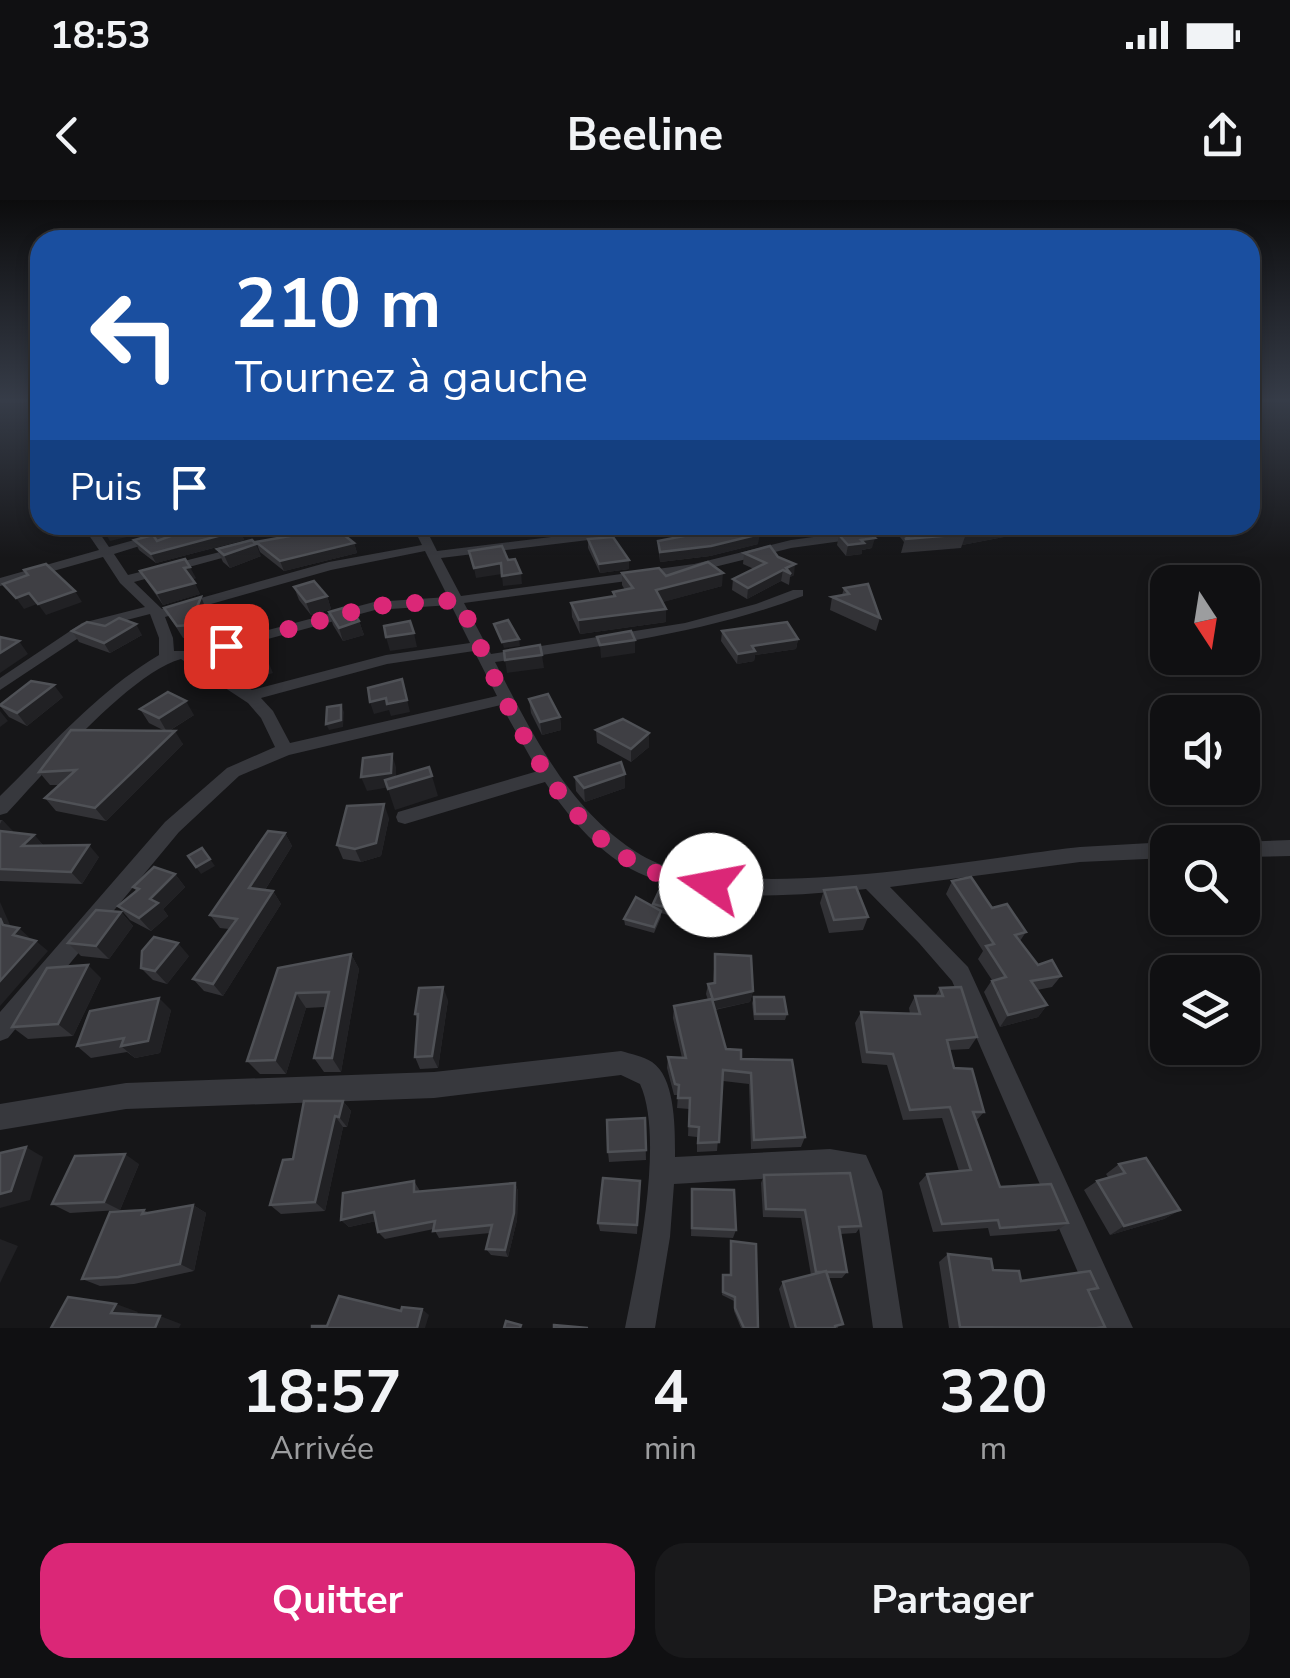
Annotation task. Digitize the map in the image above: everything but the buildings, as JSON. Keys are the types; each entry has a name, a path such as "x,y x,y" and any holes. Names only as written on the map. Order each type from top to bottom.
{"street":[{"path":"95,535 124,580 157,612 167,656"},
{"path":"0,582 164,535"},
{"path":"423,535 547,775 591,829 641,865 665,876 711,885 871,881 1075,856 1150,851"},
{"path":"0,685 86,626 157,612 330,566 584,535"},
{"path":"0,808 116,694 167,656 189,656 374,606 459,600 694,568 791,544 857,535"},
{"path":"124,580 262,543"},
{"path":"253,696 386,660 484,652 688,626 752,612 798,593"},
{"path":"189,656 264,705 286,750"},
{"path":"0,1030 206,793 233,772 286,750 506,699"},
{"path":"405,817 547,775"},
{"path":"1260,848 1290,848"},
{"path":"871,881 928,936 960,974 1118,1328"},
{"path":"0,1117 126,1096 434,1085 620,1063 647,1072 658,1093 657,1229 640,1328"},
{"path":"660,1171 830,1162 856,1165 868,1191 888,1328"}],"route":[{"path":"226,646 374,606 416,600 459,600 506,699 547,775 572,810 591,829 641,865 665,876 711,885"}]}
